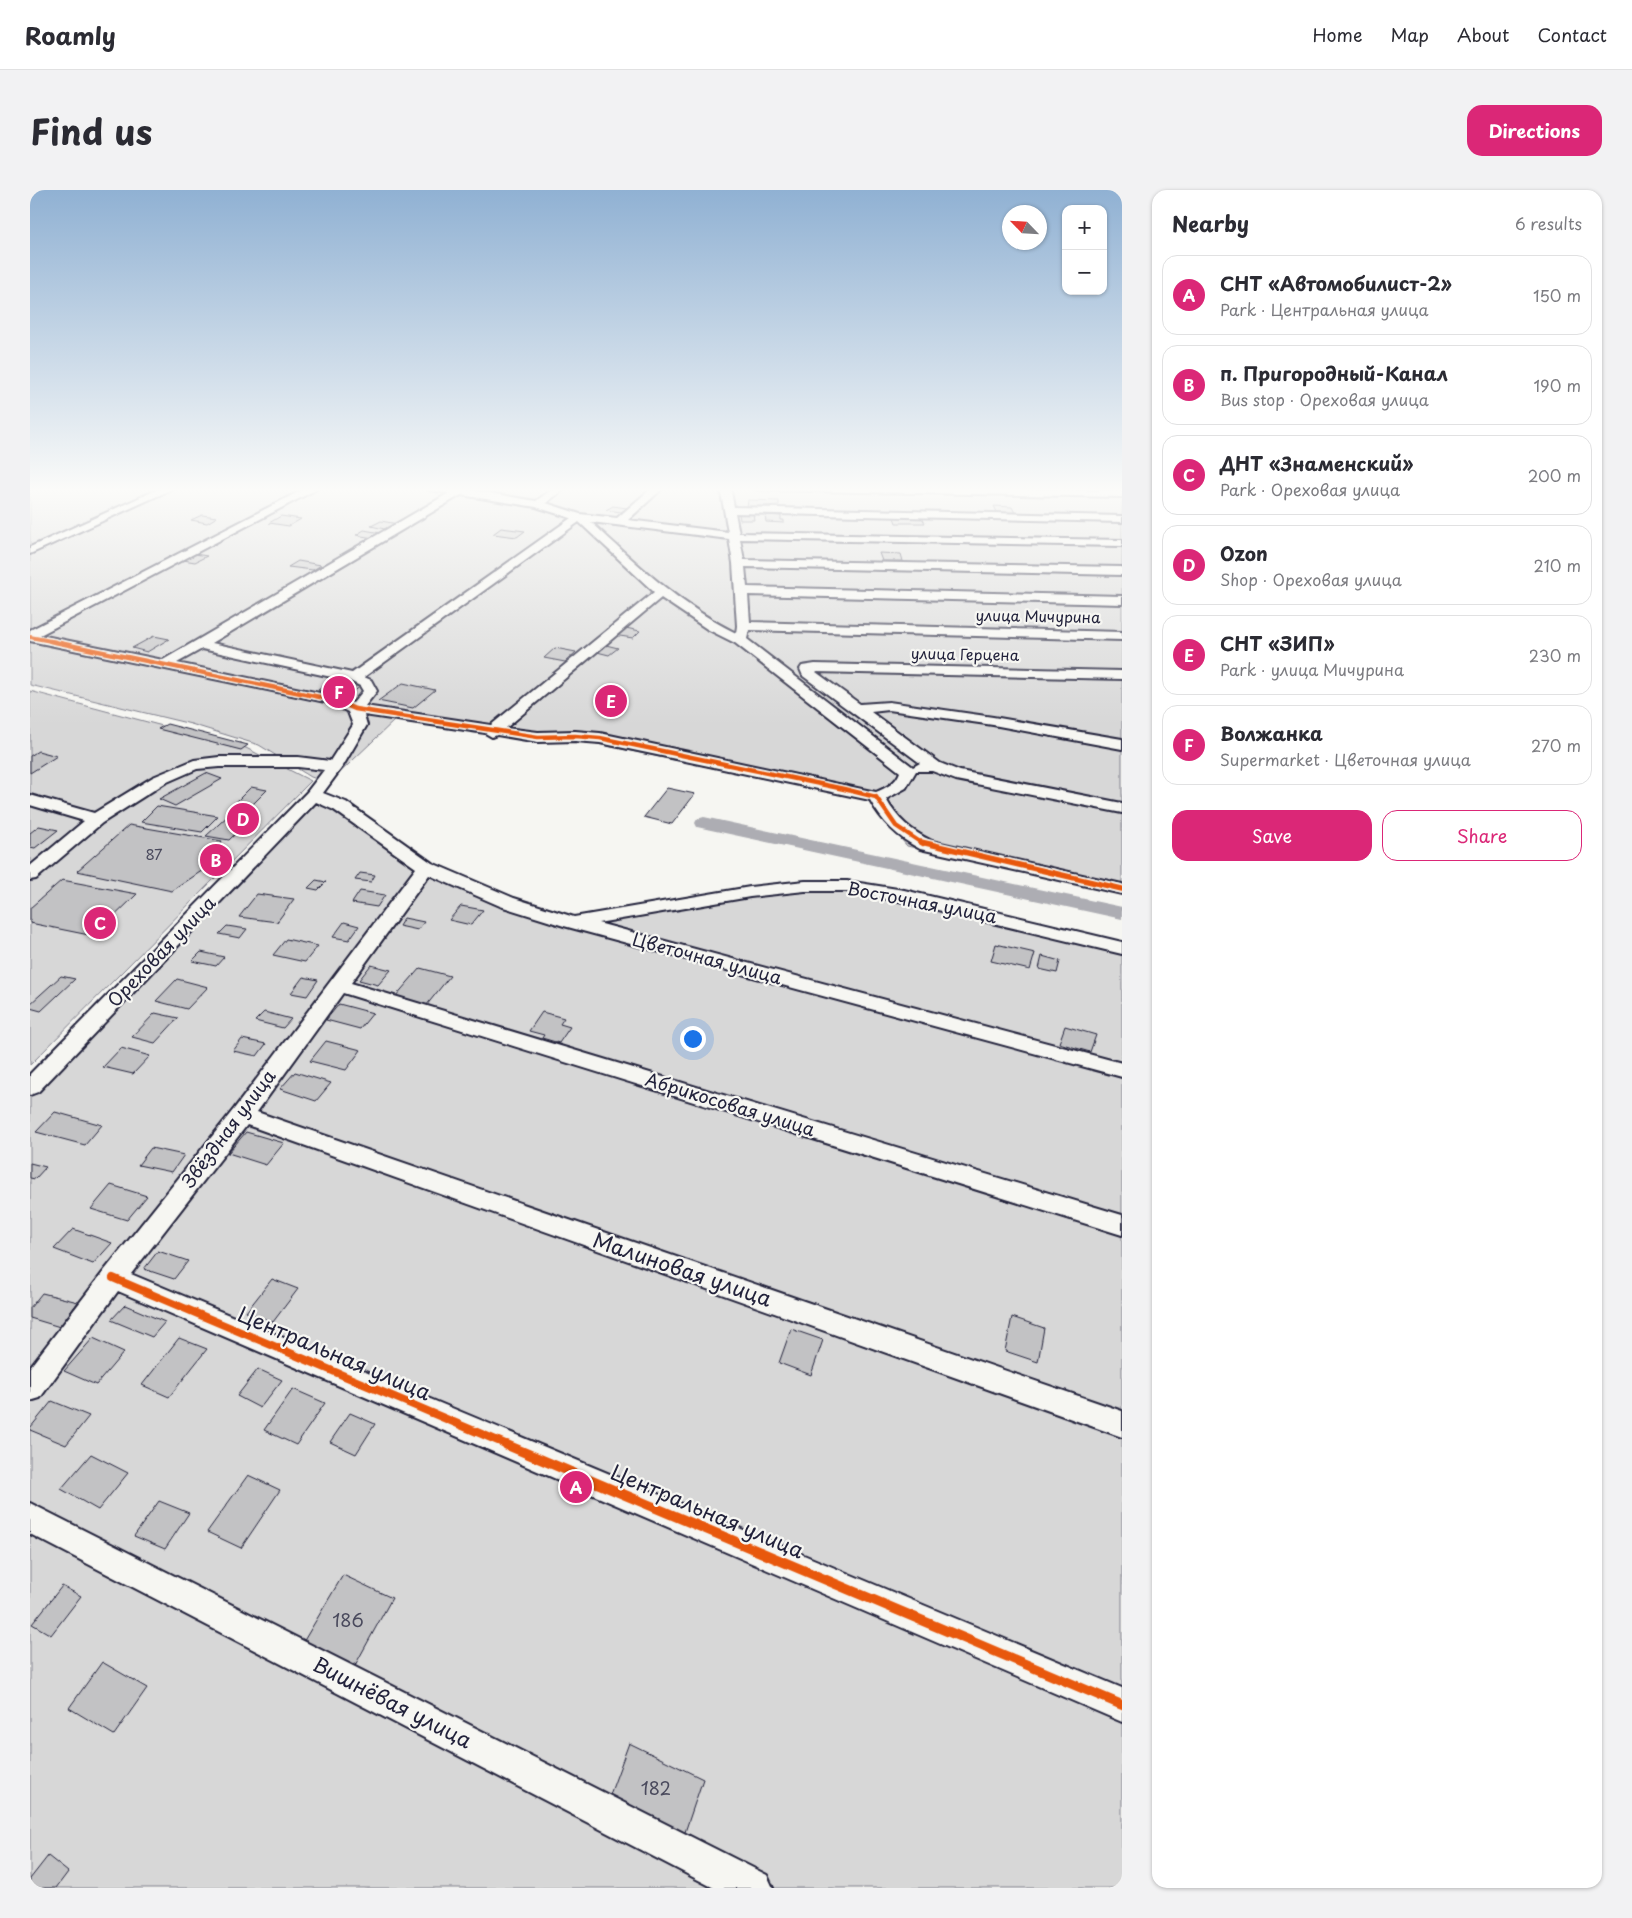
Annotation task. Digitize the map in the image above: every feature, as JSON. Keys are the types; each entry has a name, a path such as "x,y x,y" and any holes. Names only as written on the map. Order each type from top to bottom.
{"street":[{"path":"30,636 164,566"},
{"path":"164,666 335,566"},
{"path":"354,678 510,566"},
{"path":"633,566 661,592 712,626 742,633 908,771"},
{"path":"739,566 742,633"},
{"path":"894,566 1122,571"},
{"path":"740,591 1122,600"},
{"path":"492,732 661,592"},
{"name":"улица Мичурина","path":"742,633 1122,636"},
{"path":"30,636 164,666 334,700 355,709 492,732 538,737 575,736 600,738 834,786 876,797 890,793 906,780 908,771"},
{"path":"200,644 354,678 366,683 370,691 355,709"},
{"name":"улица Герцена","path":"859,709 808,673 807,669 1122,674"},
{"path":"859,709 889,706 993,721 1122,744"},
{"name":"Ореховая улица","path":"30,1087 313,795 335,766 360,725 355,709"},
{"path":"859,709 934,766 956,775 1122,808"},
{"path":"30,876 96,819 160,780 194,765 219,762 298,762 335,766"},
{"path":"908,771 934,766"},
{"name":"Цветочная улица","path":"313,795 340,806 426,867 507,902 571,922 1122,1070"},
{"path":"876,797 895,826 908,836 926,845 1122,889"},
{"path":"30,800 96,819"},
{"name":"Звёздная улица","path":"30,1389 242,1115 426,867"},
{"name":"Восточная улица","path":"571,922 750,892 805,886 847,886 904,896 1122,948"},
{"name":"Абрикосовая улица","path":"337,985 1122,1225"},
{"name":"Малиновая улица","path":"242,1115 1122,1424"},
{"name":"Центральная улица","path":"114,1278 1122,1705"},
{"name":"Вишнёвая улица","path":"30,1518 754,1888"}],"shaded area":[{"path":"30,566 1122,566 1122,894 907,846 868,800 578,740 520,740 397,718 329,783 311,777 259,745 191,724 30,685"},
{"path":"30,691 246,748 311,781 30,1065"},
{"path":"313,795 426,867 571,922 750,892 847,886 1122,948 1122,1888 30,1888 30,1087"}],"building":[{"path":"289,566 319,566 313,570"},
{"path":"621,627 640,631 633,638 613,635"},
{"path":"154,636 169,639 147,652 132,648"},
{"path":"602,644 618,648 609,655 593,651"},
{"path":"555,648 576,652 565,662 544,658"},
{"path":"331,680 360,687 347,696 318,690"},
{"path":"403,683 435,690 413,708 378,701"},
{"path":"167,724 248,745 241,750 158,729"},
{"path":"38,751 57,756 30,773 30,756"},
{"path":"206,773 222,779 175,806 159,799"},
{"path":"251,787 267,790 250,807 234,804"},
{"path":"667,788 695,794 672,824 644,817"},
{"path":"157,806 218,816 202,832 141,822"},
{"path":"231,813 253,817 229,840 206,836"},
{"path":"129,825 222,841 206,868 172,891 77,871"},
{"path":"39,826 58,830 35,848 30,847 30,833"},
{"path":"360,873 375,875 371,882 355,880"},
{"path":"62,880 137,894 94,936 30,923 30,908"},
{"path":"316,880 326,882 318,890 308,888"},
{"path":"360,891 385,895 377,907 352,903"},
{"path":"257,894 294,899 277,922 239,917"},
{"path":"461,906 483,910 471,925 449,920"},
{"path":"404,918 424,922 418,930 399,926"},
{"path":"344,922 359,926 349,940 333,937"},
{"path":"227,926 247,929 240,938 219,934"},
{"path":"286,939 318,946 305,962 273,955"},
{"path":"996,944 1035,953 1030,970 991,961"},
{"path":"201,952 224,957 216,966 192,961"},
{"path":"1042,956 1060,961 1057,973 1039,969"},
{"path":"371,965 391,970 378,985 359,980"},
{"path":"420,968 450,976 426,1006 395,997"},
{"path":"61,976 75,979 41,1011 30,1008 30,1004"},
{"path":"303,977 318,980 307,996 291,993"},
{"path":"177,979 208,987 187,1009 156,1001"},
{"path":"339,1004 373,1013 360,1029 326,1020"},
{"path":"264,1012 291,1019 283,1028 255,1021"},
{"path":"542,1012 564,1018 560,1024 570,1027 559,1043 542,1038 544,1035 529,1031"},
{"path":"155,1013 178,1018 155,1043 132,1037"},
{"path":"1065,1026 1096,1035 1090,1052 1059,1043"},
{"path":"242,1039 266,1044 257,1056 233,1051"},
{"path":"326,1041 361,1050 346,1070 310,1061"},
{"path":"121,1048 150,1056 133,1074 103,1067"},
{"path":"295,1072 331,1083 316,1101 280,1089"},
{"path":"55,1112 102,1125 85,1145 36,1132"},
{"path":"246,1132 284,1143 266,1165 228,1153"},
{"path":"151,1148 184,1155 172,1172 138,1165"},
{"path":"30,1163 46,1167 35,1179 30,1178"},
{"path":"111,1185 147,1196 127,1220 91,1209"},
{"path":"73,1229 112,1243 93,1264 54,1249"},
{"path":"158,1251 188,1261 174,1279 144,1269"},
{"path":"272,1279 298,1289 273,1322 246,1312"},
{"path":"42,1293 78,1302 60,1327 30,1318 30,1308"},
{"path":"125,1305 165,1322 152,1337 111,1320"},
{"path":"1012,1317 1044,1328 1038,1362 1005,1351"},
{"path":"791,1329 823,1340 811,1375 779,1363"},
{"path":"93,1338 124,1352 96,1385 64,1371"},
{"path":"179,1338 207,1349 169,1397 142,1385"},
{"path":"258,1369 282,1380 260,1408 237,1396"},
{"path":"293,1389 325,1403 296,1445 264,1430"},
{"path":"52,1401 89,1416 66,1445 30,1430"},
{"path":"350,1413 375,1424 356,1454 330,1442"},
{"path":"91,1454 128,1473 98,1510 61,1489"},
{"path":"248,1475 280,1490 241,1548 207,1532"},
{"path":"159,1501 189,1513 165,1549 134,1536"},
{"path":"343,1575 392,1598 353,1669 302,1644"},
{"path":"62,1586 81,1596 51,1635 32,1624"},
{"path":"102,1662 147,1688 114,1735 69,1708"},
{"path":"629,1743 703,1779 683,1838 608,1800"},
{"path":"48,1856 68,1872 56,1888 30,1888 30,1879"}],"waterway":[{"path":"704,823 1122,913"}],"cycle path":[{"path":"30,637 334,700 355,709 538,737 575,736 600,738 844,789 876,797 896,826 926,845 1122,889"},
{"path":"113,1278 1122,1705"}],"place":[{"name":"Волжанка","path":"339,692"},
{"name":"СНТ «ЗИП»","path":"611,701"},
{"name":"Ozon","path":"243,819"},
{"name":"п. Пригородный-Канал","path":"216,860"},
{"name":"ДНТ «Знаменский»","path":"100,923"},
{"name":"СНТ «Автомобилист-2»","path":"576,1487"}]}
